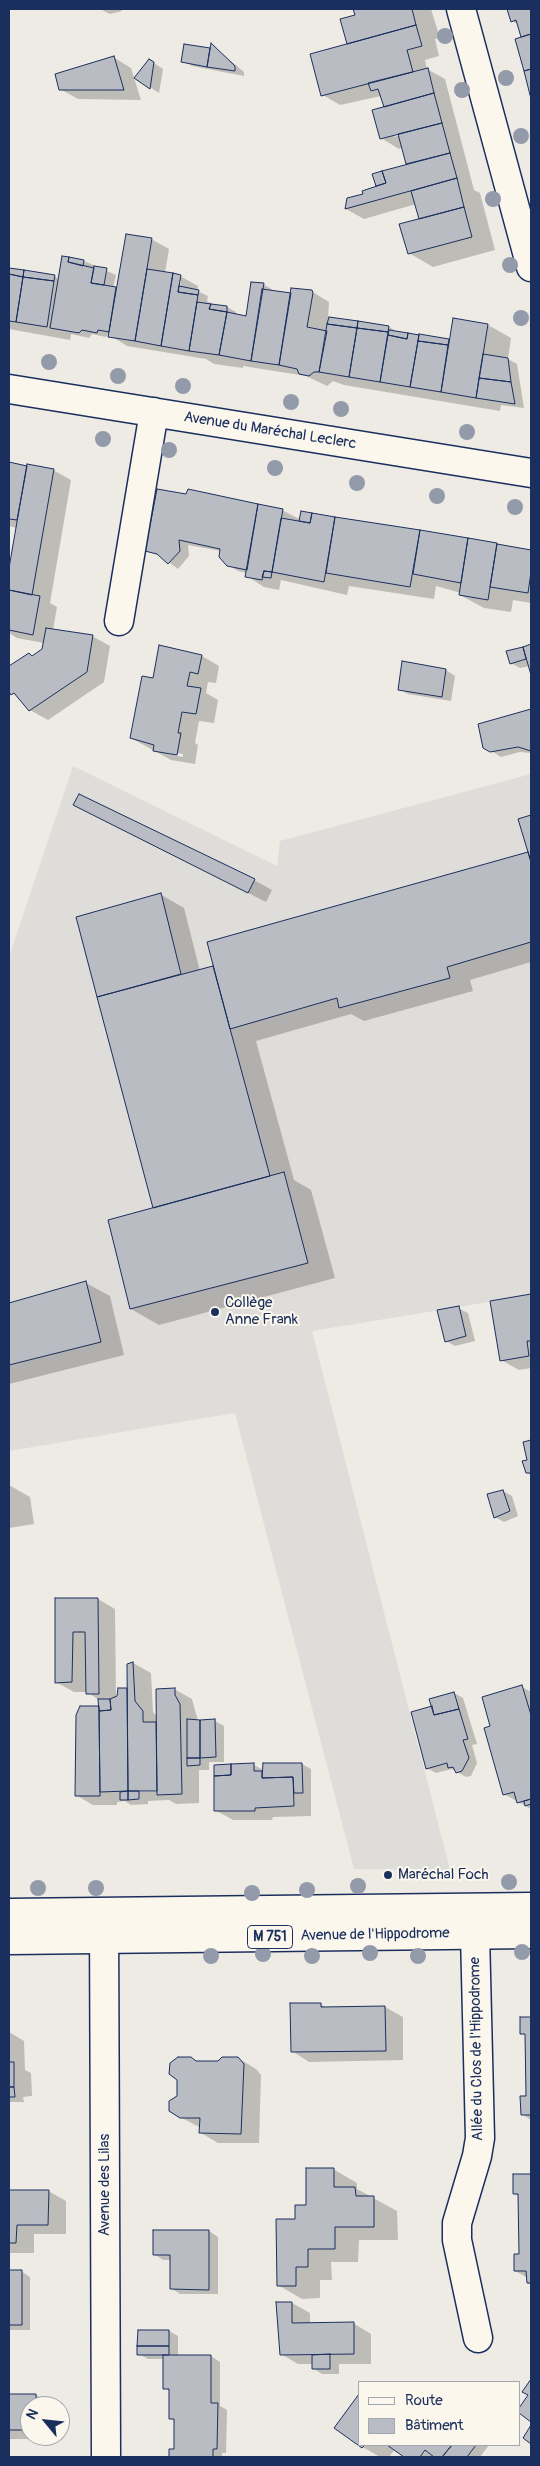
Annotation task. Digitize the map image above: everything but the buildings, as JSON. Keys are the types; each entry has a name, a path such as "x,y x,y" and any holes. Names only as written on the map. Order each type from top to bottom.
{"street":[{"path":"461,9 531,267"},
{"name":"Avenue du Maréchal Leclerc","path":"9,389 531,473"},
{"path":"119,621 154,412"},
{"name":"Avenue de l'Hippodrome","path":"9,1913 531,1907"},
{"name":"Avenue des Lilas","path":"104,1912 106,2457"},
{"name":"Allée du Clos de l'Hippodrome","path":"475,1934 480,2138 478,2156 457,2223 457,2240 478,2338"},
{"name":"Avenue de l'Hippodrome","path":"9,1940 531,1934"}],"shaded area":[{"name":"Collège Anne Frank","path":"73,766 277,866 280,841 531,774 531,1295 312,1331 450,1870 354,1869 235,1413 9,1451 9,957"}],"place":[{"name":"Collège Anne Frank","path":"215,1312"},
{"name":"Maréchal Foch","path":"388,1875"}]}
